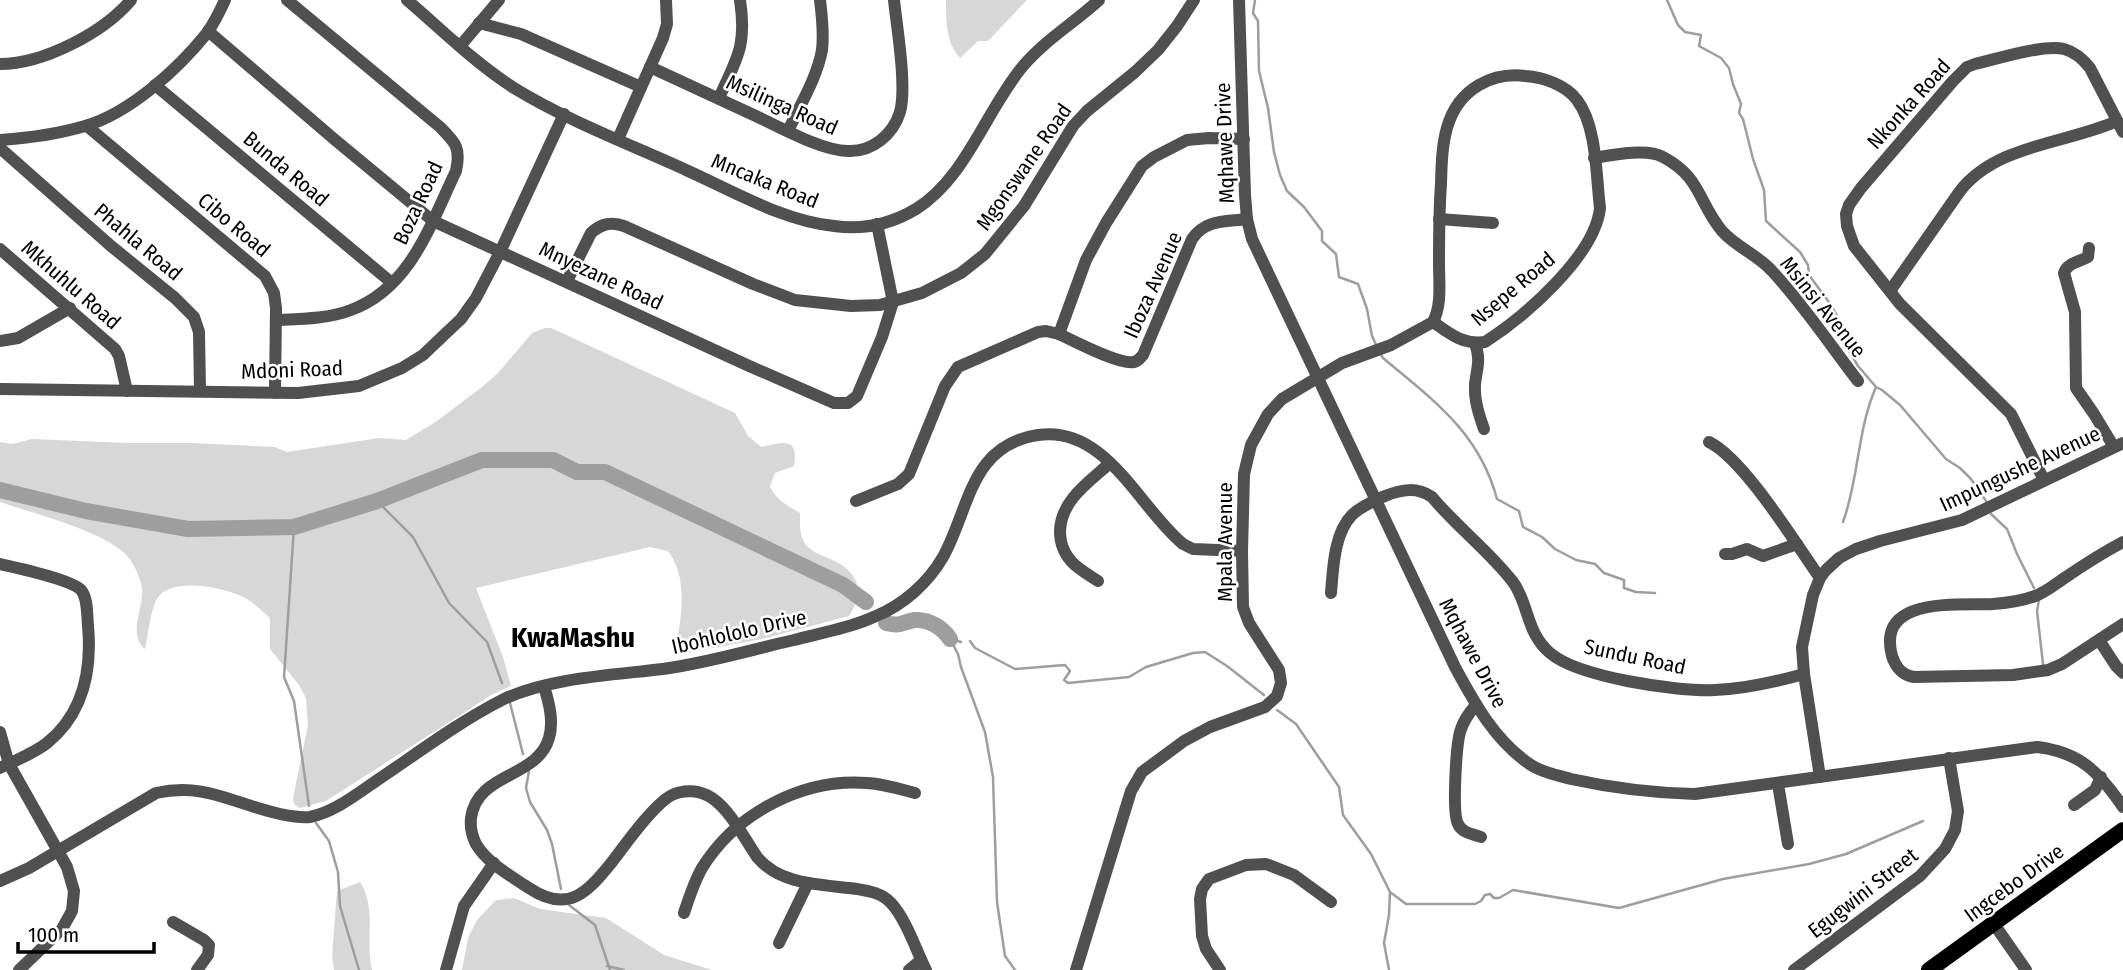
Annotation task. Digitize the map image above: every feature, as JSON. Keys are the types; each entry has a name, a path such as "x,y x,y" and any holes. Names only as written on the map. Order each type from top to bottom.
{"main road":[{"name":"Ingcebo Drive","path":"1929,970 2123,830"}],"street":[{"path":"0,64 44,55 74,43 109,21 131,0"},
{"path":"0,140 87,126 110,115 155,85 208,31 225,0"},
{"name":"Boza Road","path":"276,320 309,319 351,310 369,302 405,271 415,257 456,171 458,151 455,143 440,127 287,0"},
{"name":"Mncaka Road","path":"407,0 514,88 564,114 781,212 833,226 858,227 895,219 917,208 945,185 1024,65 1041,47 1099,0"},
{"path":"461,45 499,0"},
{"path":"618,139 663,38 667,24 666,0"},
{"path":"719,98 740,53 743,36 740,0"},
{"path":"788,131 815,74 822,50 820,0"},
{"name":"Msilinga Road","path":"650,67 830,148 847,152 872,146 892,130 900,114 902,90 894,0"},
{"name":"Mgonswane Road","path":"568,281 592,233 603,224 616,223 794,300 851,306 893,302 922,293 950,279 985,254 1024,206 1073,126 1158,50 1194,0"},
{"name":"Mqhawe Drive","path":"1239,0 1247,219 1252,239 1475,706 1494,732 1512,750 1530,764 1550,774 1631,790 1710,793 2025,747 2049,749 2082,761 2101,777 2123,807"},
{"path":"479,23 521,34 641,87"},
{"name":"Mnyezane Road","path":"208,31 433,220 834,403 848,403 857,396 882,337 893,302 877,224"},
{"name":"Nkonka Road","path":"1890,291 1967,183 1996,161 2096,130 2120,127 2090,68 2079,56 2065,49 2055,48 2006,56 1967,67 1861,188 1846,214 1854,246 1890,291 1915,320 2011,414 2044,480"},
{"name":"Nsepe Road","path":"1511,75 1544,79 1575,97 1586,113 1594,158 1599,220 1580,256 1558,281 1485,342 1464,342 1433,322 1439,289 1442,148 1447,126 1459,100 1488,80 1511,75"},
{"name":"Bunda Road","path":"155,85 391,283"},
{"name":"Mdoni Road","path":"0,389 275,393 359,386 382,377 423,355 461,319 476,298 564,114"},
{"name":"Cibo Road","path":"87,126 265,276 274,293 275,393"},
{"path":"856,501 898,484 909,474 945,386 958,367 1038,332 1059,334 1086,260 1142,166 1187,141 1209,138 1244,139"},
{"name":"Phahla Road","path":"0,148 194,317 199,332 200,391"},
{"name":"Msinsi Avenue","path":"1594,158 1636,153 1662,156 1689,176 1721,229 1770,268 1858,381"},
{"name":"Iboza Avenue","path":"1059,334 1118,360 1138,360 1143,355 1197,231 1214,223 1247,219"},
{"path":"1439,219 1493,223"},
{"path":"2089,248 2088,257 2066,268 2064,275 2075,312 2076,388 2118,445"},
{"name":"Mkhuhlu Road","path":"0,250 116,349 127,391"},
{"path":"0,341 18,338 71,308"},
{"path":"1317,378 1342,363 1391,345 1433,322"},
{"path":"1475,344 1479,360 1475,398 1485,429"},
{"name":"Mpala Avenue","path":"1076,970 1131,790 1142,772 1196,734 1265,706 1279,690 1279,670 1249,623 1243,607 1244,474 1251,445 1268,414 1282,399 1317,378"},
{"name":"Ibohlololo Drive","path":"0,881 29,868 156,793 202,790 294,817 317,815 343,803 486,709 520,692 544,686 679,667 864,621 895,607 932,572 951,541 975,477 984,465 1007,445 1023,438 1041,434 1064,436 1094,448 1183,544 1193,549 1242,551"},
{"path":"1709,442 1726,453 1751,482 1820,578 1802,647 1820,777"},
{"name":"Impungushe Avenue","path":"1820,578 1839,558 1856,549 1950,524 2118,445"},
{"path":"1098,581 1076,567 1068,557 1062,548 1060,525 1066,506 1073,496 1110,463"},
{"name":"Sundu Road","path":"1331,593 1333,568 1344,526 1353,513 1375,500 1408,489 1424,492 1432,497 1514,583 1537,638 1550,654 1564,662 1616,678 1704,690 1769,684 1804,674"},
{"path":"2123,542 2048,590 2031,597 1992,604 1934,604 1923,607 1899,621 1893,630 1891,647 1897,668 1914,677 2028,674 2056,667 2123,624"},
{"path":"1725,554 1747,549 1760,556 1767,556 1797,544"},
{"path":"0,564 69,582 80,589 85,596 90,643 86,682 74,710 49,741 4,766"},
{"path":"2099,640 2123,673"},
{"path":"544,686 551,721 549,738 543,751 534,761 486,788 478,797 473,810 473,837 494,863 539,894 552,899 565,900 580,895 592,887 662,802 675,793 690,790 709,795 722,806 757,857 770,871 782,877 868,891 886,898 899,915 924,965 909,970"},
{"path":"1475,706 1467,716 1459,736 1455,805 1459,826 1469,833 1481,836"},
{"path":"0,732 4,766 58,851 72,880 74,891 72,911 67,922 52,940 19,970"},
{"name":"Egugwini Street","path":"1794,970 1920,876 1945,849 1955,830 1958,811 1949,758"},
{"path":"2074,806 2095,790 2101,777"},
{"path":"684,913 703,868 737,827 778,801 795,793 831,784 868,783 915,793"},
{"path":"1778,784 1788,844"},
{"path":"446,970 464,906 494,863"},
{"path":"1220,970 1206,949 1202,936 1200,898 1209,879 1246,865 1266,864 1294,875 1331,902"},
{"path":"779,943 808,883"},
{"path":"173,922 209,945 208,955 197,970"},
{"path":"1994,924 2026,970"}],"shaded area":[{"path":"946,0 1027,0 988,41 978,41 960,58 949,38"},
{"path":"551,328 735,413 748,436 761,447 782,443 792,445 794,466 775,473 770,486 779,498 800,513 801,534 806,545 840,564 853,575 858,595 849,616 762,639 675,655 682,601 679,575 668,551 650,547 476,588 503,657 511,686 493,694 326,801 300,808 294,804 293,798 308,725 306,698 270,649 270,618 247,599 230,592 198,586 175,587 166,590 156,600 145,649 137,636 142,588 129,558 119,549 87,532 0,502 0,442 12,444 32,439 192,443 275,447 287,452 379,438 406,440 437,421 482,387 498,373 532,333"},
{"path":"360,882 368,903 372,970 334,970 332,956 337,891"},
{"path":"514,898 540,909 606,918 664,955 712,970 462,970 468,938 477,920 496,900"}],"waterway":[{"path":"1255,0 1253,13 1258,21 1259,71 1280,175 1287,191 1304,207 1322,231 1322,241 1336,254 1339,277 1358,284 1377,347"},
{"path":"1667,0 1678,25 1685,32 1701,35 1699,46 1721,58 1729,68 1741,104 1739,113 1764,190 1766,221 1800,252 1808,265 1809,275 1839,319 1837,331 1858,366 1876,387 1900,405 1946,459 1971,479 1986,501"},
{"path":"1380,353 1436,403 1466,436 1489,475 1497,499 1519,511 1523,527 1542,537 1555,549 1576,560 1595,564 1604,573 1624,580 1624,588 1655,593"},
{"path":"1843,522 1865,420 1876,387"},
{"path":"0,490 86,511 188,529 294,527 377,501 482,460 553,460 577,472 605,472 843,585 866,602"},
{"path":"377,501 413,537 449,603 487,642 502,683"},
{"path":"1991,514 2007,529 2034,588"},
{"path":"294,527 284,677 294,701 309,806"},
{"path":"2039,600 2037,611 2043,664"},
{"path":"886,623 925,621 940,628 950,639"},
{"path":"950,639 958,654 985,732 993,777 997,902 1005,956 1015,970"},
{"path":"951,639 961,642"},
{"path":"970,641 975,648 1015,669 1065,665 1070,671 1064,680 1068,683 1129,677 1146,667 1205,652 1264,695"},
{"path":"510,703 523,754"},
{"path":"1277,710 1296,724 1339,787 1343,815 1371,854 1390,892 1406,904 1475,904 1485,895 1499,898 1513,890 1619,908 1723,879 1809,864 1846,854 1923,821"},
{"path":"529,771 526,788 530,802 552,844 561,889"},
{"path":"316,823 329,841 338,872 340,906 359,970"},
{"path":"1389,970 1384,943 1390,892"},
{"path":"569,905 595,925 610,970"},
{"path":"607,966 624,970"}],"district":[{"name":"KwaMashu","path":"573,637"}]}
